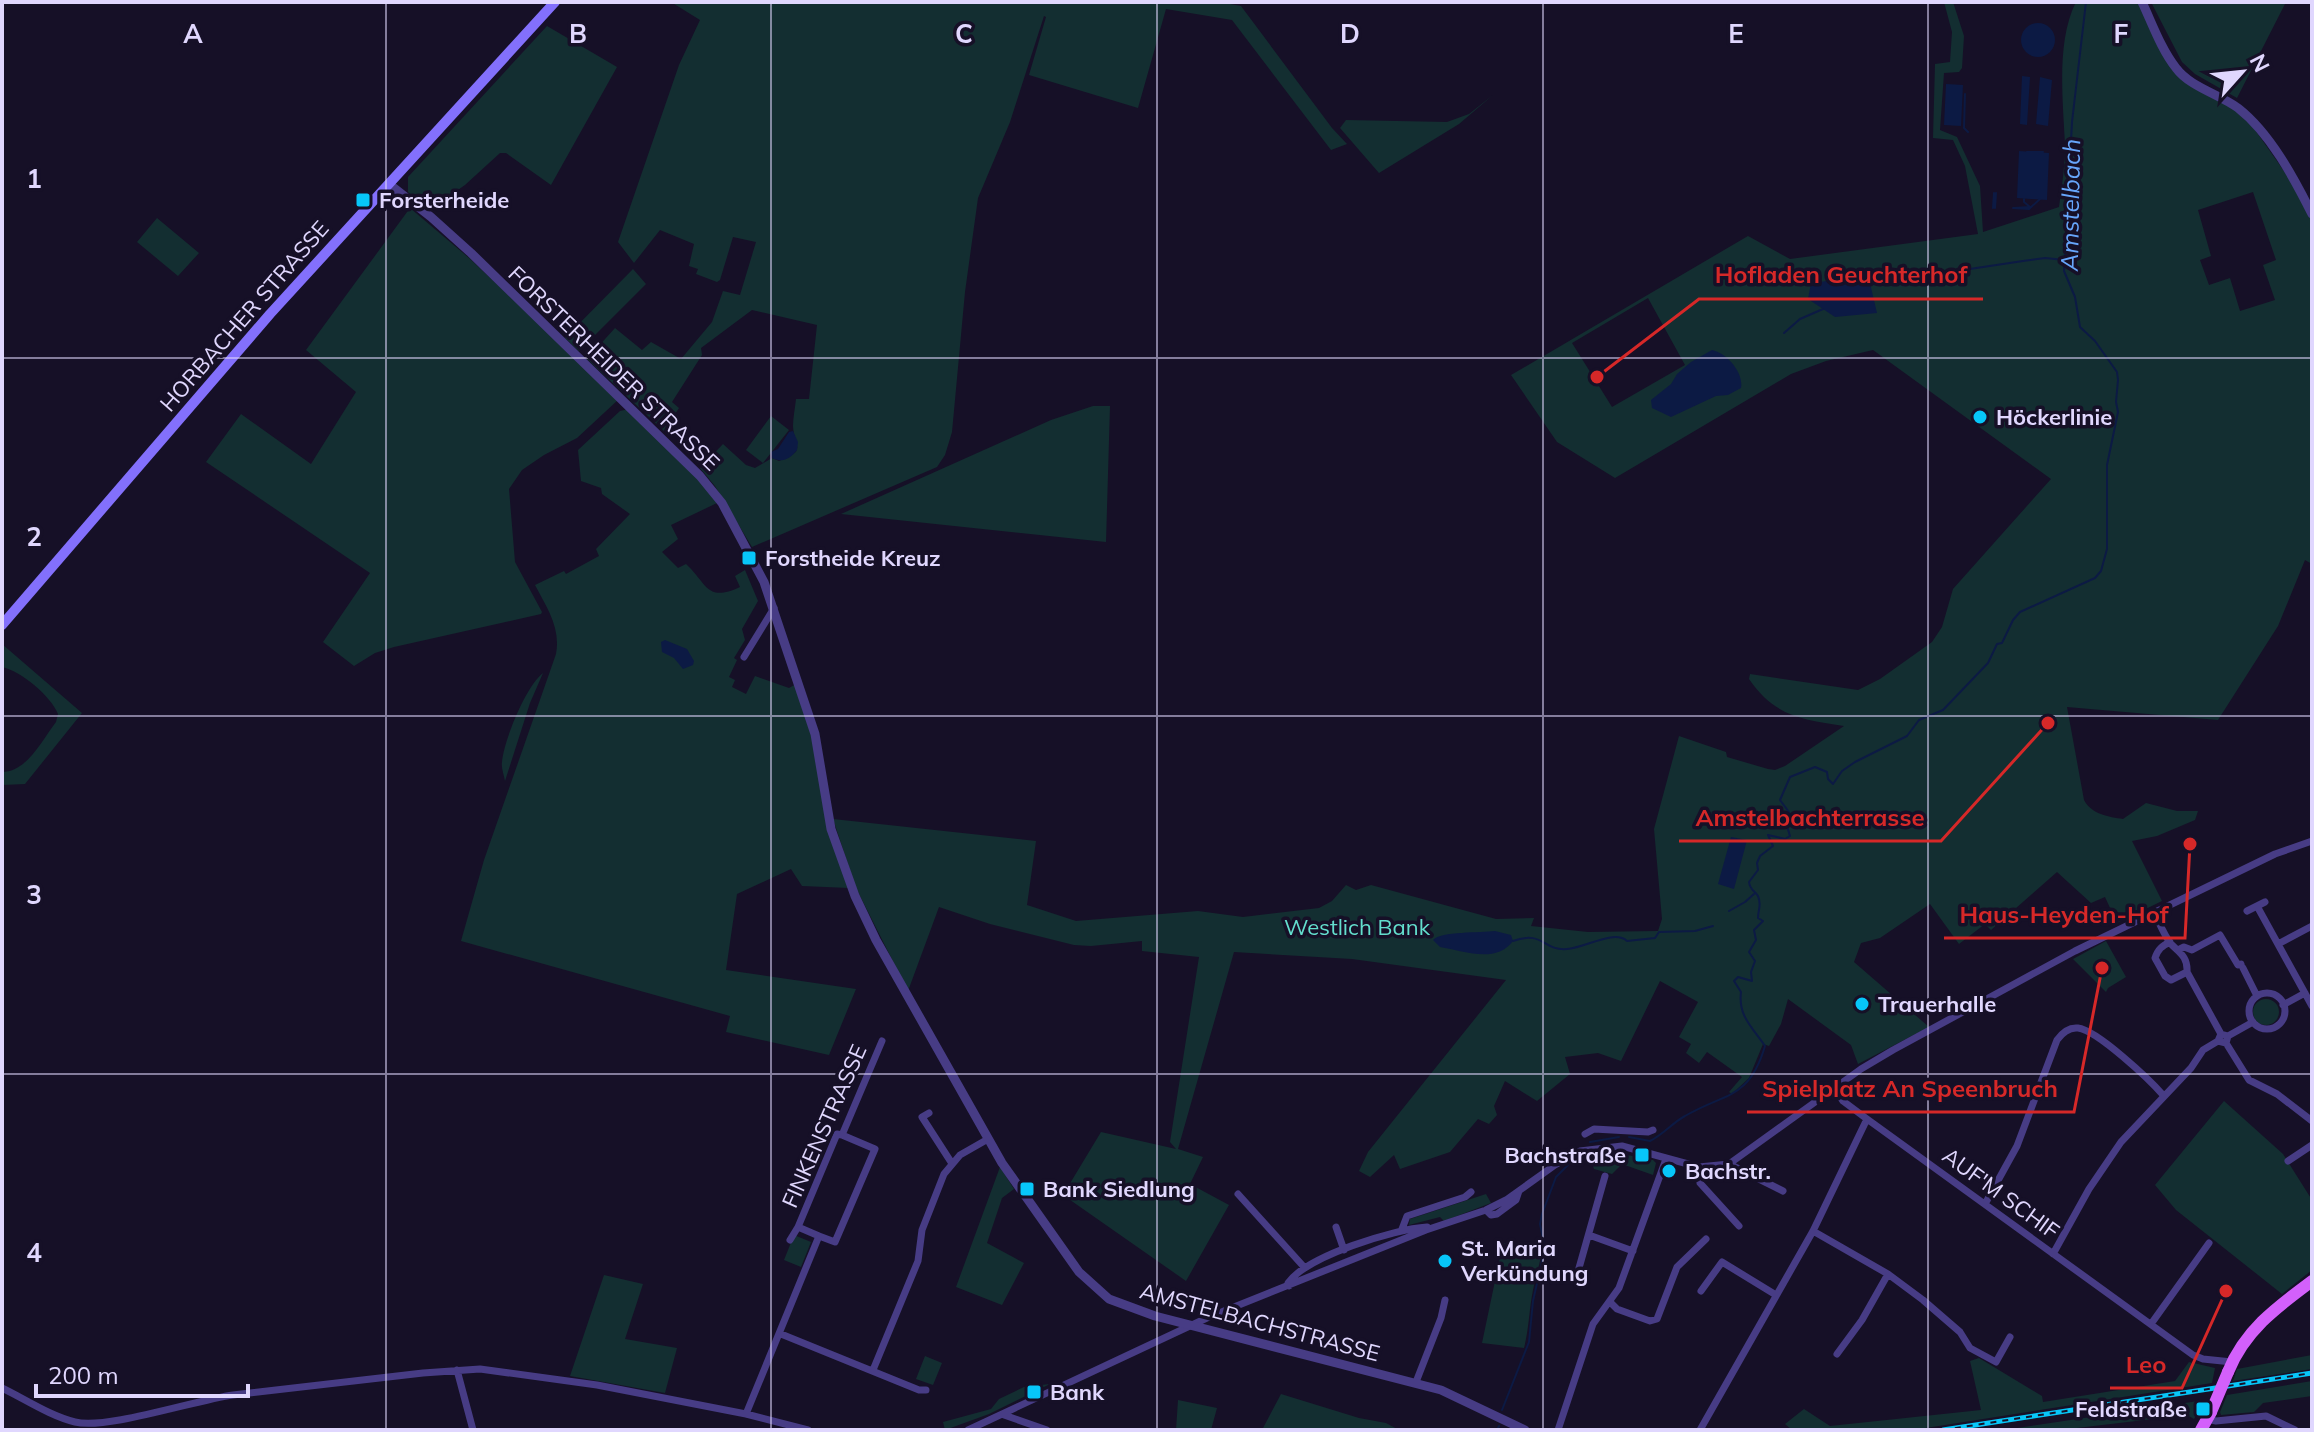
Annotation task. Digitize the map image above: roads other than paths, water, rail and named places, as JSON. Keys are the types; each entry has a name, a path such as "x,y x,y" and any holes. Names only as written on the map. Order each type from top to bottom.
{"main road":[{"name":"HORBACHER STRASSE","path":"2,625 270,314 555,2"},
{"path":"2207,1420 2230,1367 2251,1331 2312,1281"}],"street":[{"path":"2142,2 2175,67 2188,79 2236,107 2255,125 2312,214"},
{"name":"FORSTERHEIDER STRASSE","path":"389,184 471,253 700,476 731,519 774,608 815,734 831,829 855,896 916,1014"},
{"path":"744,657 774,608"},
{"path":"1585,1134 1594,1129 1623,1138 1666,1159 1699,1167 1729,1164 1871,1062 2033,972 2281,851 2312,841"},
{"path":"2247,911 2261,904 2278,944 2312,1006"},
{"path":"2154,912 2170,942 2180,949 2187,972 2249,1080 2277,1094 2312,1121"},
{"path":"2278,944 2312,926"},
{"path":"2180,949 2192,950 2220,935 2238,965 2242,966 2257,996"},
{"path":"2170,942 2157,952 2155,958 2160,967 2171,980 2187,972"},
{"path":"2283,1005 2305,993"},
{"path":"2271,994 2278,997 2283,1005 2284,1017 2275,1027 2256,1027 2249,1009 2257,996 2271,994"},
{"name":"AMSTELBACHSTRASSE","path":"916,1014 988,1139 1062,1250 1092,1285 1109,1299 1190,1326 1416,1382 1441,1390 1525,1430"},
{"path":"2053,1254 2109,1158 2163,1095 2203,1050 2253,1022"},
{"path":"1985,1204 2017,1146 2057,1040 2064,1032 2073,1028 2087,1031 2148,1077 2163,1095"},
{"name":"FINKENSTRASSE","path":"790,1240 837,1134 842,1135 882,1041"},
{"name":"AUF'M SCHIF","path":"1834,1087 1843,1101 1867,1119 2151,1324 2203,1359 2230,1367"},
{"path":"929,1113 922,1117 951,1162"},
{"path":"1700,1430 1813,1231 1867,1119"},
{"path":"968,1430 1209,1317 1433,1228 1486,1210 1491,1215 1497,1214 1516,1200 1519,1191 1576,1153 1653,1130"},
{"path":"819,1236 835,1242 875,1149 842,1135"},
{"path":"873,1370 914,1273 922,1230 944,1174 951,1162 988,1139"},
{"path":"2288,1161 2312,1145"},
{"path":"1558,1430 1593,1324 1619,1288 1666,1159"},
{"path":"1729,1164 1783,1191"},
{"path":"1699,1167 1700,1183 1739,1226"},
{"path":"1579,1268 1605,1176"},
{"path":"1402,1229 1403,1219 1407,1216 1465,1197 1471,1192"},
{"path":"1238,1194 1304,1267"},
{"name":"FINKENSTRASSE","path":"746,1414 819,1236 798,1227"},
{"path":"1336,1227 1344,1250"},
{"path":"1289,1286 1291,1278 1304,1267 1344,1250 1402,1229 1433,1228"},
{"path":"1813,1231 1888,1274 1960,1332 1970,1348 1996,1362 2010,1337"},
{"path":"1589,1235 1633,1251"},
{"path":"1610,1302 1617,1309 1650,1321 1657,1319 1677,1267 1706,1239"},
{"path":"2151,1324 2209,1243"},
{"path":"1701,1291 1722,1262 1776,1295"},
{"path":"1837,1354 1862,1320 1888,1274"},
{"path":"1416,1382 1445,1300"},
{"path":"1209,1317 1206,1324 1209,1330"},
{"path":"781,1334 919,1390 926,1390"},
{"path":"2,1388 76,1422 96,1424 218,1397 480,1369 563,1379 689,1402 808,1430"},
{"path":"457,1370 473,1430"},
{"path":"1004,1415 1047,1430"},
{"path":"2207,1420 2273,1417 2295,1430"}],"water":[{"path":"2038,23 2050,28 2055,40 2050,52 2038,57 2026,52 2021,40 2026,28"},
{"path":"2022,76 2030,77 2027,125 2020,124"},
{"path":"2040,77 2052,80 2048,126 2036,124"},
{"path":"1946,84 1963,85 1961,126 1944,125"},
{"path":"2019,151 2049,153 2047,200 2017,198"},
{"path":"1862,270 1869,279 1877,313 1835,317 1808,299 1811,283 1843,279"},
{"path":"1712,350 1733,364 1740,376 1741,388 1671,417 1652,408 1651,400 1671,384 1677,374"},
{"path":"793,431 798,442 797,450 786,459 772,458 771,452 778,449 789,432"},
{"path":"665,640 687,649 693,665 683,669 674,658 662,652 661,642"},
{"path":"1731,837 1747,840 1734,889 1718,884"},
{"path":"1495,931 1511,935 1513,941 1506,948 1489,954 1440,947 1433,940 1452,934"}],"waterway":[{"name":"Amstelbach","path":"1629,1137 1650,1141 1685,1116 1743,1086 1759,1064 1765,1046 1744,1015 1741,992 1734,981 1738,977 1752,981 1755,961 1749,952 1756,940 1754,930 1763,921 1758,918 1758,896 1749,882 1758,870 1760,856 1773,846 1768,835 1785,839 1790,836 1786,823 1789,812 1780,800 1790,777 1815,767 1827,772 1833,784 1842,771 1855,762 1907,736 1919,720 1943,710 1988,663 1997,644 2002,643 2020,612 2095,578 2101,571 2107,549 2107,465 2118,412 2118,380 2117,372 2095,341 2080,327 2075,297 2064,271 2072,122 2086,2"},
{"path":"1965,94 1964,128 1968,132"},
{"path":"2027,152 2043,152"},
{"path":"1993,208 1994,193"},
{"path":"1995,208 1996,193"},
{"path":"2014,208 2030,207 2024,199"},
{"path":"2013,208 2029,209 2040,199"},
{"path":"1870,284 2045,258 2065,260"},
{"path":"1784,333 1800,319 1823,309"},
{"path":"1729,911 1754,894"},
{"path":"1513,941 1531,938 1552,947 1567,949 1607,938 1627,941 1655,938 1659,932 1695,931 1713,926"},
{"name":"Amstelbach","path":"1590,1142 1619,1137"},
{"name":"Amstelbach","path":"1502,1410 1529,1342 1533,1301 1545,1248 1540,1224 1542,1214 1556,1177 1570,1163"},
{"name":"Amstelbach","path":"1497,1430 1499,1426"}],"railway":[{"path":"1943,1430 2312,1373"}],"place":[{"name":"Forsterheide","path":"363,200"},
{"name":"Hofladen Geuchterhof","path":"1597,377"},
{"name":"Höckerlinie","path":"1980,417"},
{"name":"Forstheide Kreuz","path":"749,558"},
{"name":"Amstelbachterrasse","path":"2048,723"},
{"name":"Haus-Heyden-Hof","path":"2190,844"},
{"name":"Spielplatz An Speenbruch","path":"2102,968"},
{"name":"Trauerhalle","path":"1862,1004"},
{"name":"Bachstraße","path":"1642,1155"},
{"name":"Bachstr.","path":"1669,1171"},
{"name":"Bank Siedlung","path":"1027,1189"},
{"name":"St. Maria Verkündung","path":"1445,1261"},
{"name":"Leo","path":"2226,1291"},
{"name":"Bank","path":"1034,1392"},
{"name":"Feldstraße","path":"2203,1409"}],"park label":[{"name":"Westlich Bank","path":"1357,927"}]}
